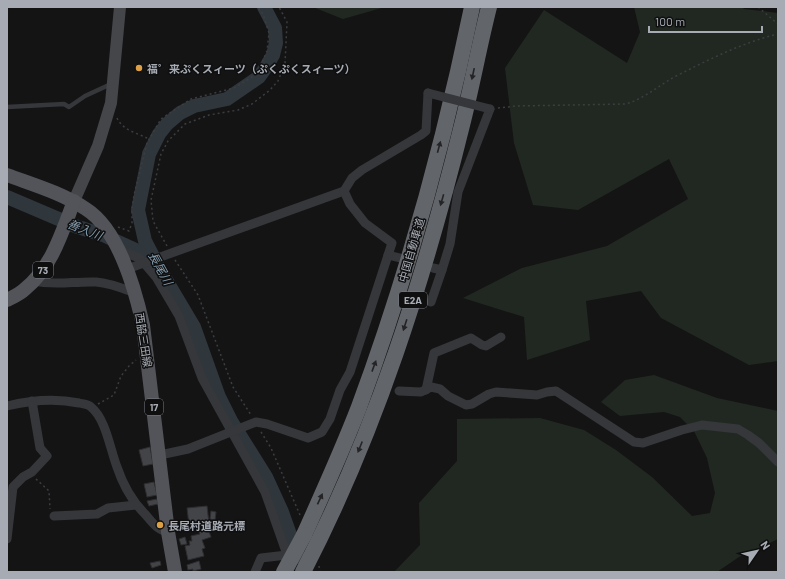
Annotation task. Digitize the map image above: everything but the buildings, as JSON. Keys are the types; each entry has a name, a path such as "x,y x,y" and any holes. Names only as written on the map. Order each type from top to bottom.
{"highway":[{"name":"中国自動車道","path":"284,572 304,535 336,463 382,342 405,272 439,147 472,7"},
{"name":"中国自動車道","path":"303,572 316,560 398,348 420,280 448,182 489,7"}],"main road":[{"name":"西脇三田線","path":"7,175 69,214 88,210 102,223 118,248 127,269 143,325 160,455 168,532 175,572"},
{"name":"73","path":"7,300 25,290 42,272 55,249 69,214"}],"street":[{"path":"69,214 98,146 111,103 120,7"},
{"path":"127,269 344,191 352,178 362,170 421,136 426,131 428,94 490,109 458,192 450,244 438,269 431,302"},
{"path":"160,455 188,449 256,422 267,424 308,438 322,432 330,419 340,390 350,372 392,243 365,223 350,204 344,191"},
{"path":"118,248 139,258 144,263 156,277 179,316 202,378 265,492 292,572"},
{"path":"388,255 400,258"},
{"path":"34,281 44,283 94,282 111,284 135,293"},
{"path":"426,390 434,353 471,338 486,346 501,337"},
{"path":"350,372 360,376"},
{"path":"399,391 421,392 430,387 440,389 448,396 466,405 472,404 489,394 496,392 537,395 556,391 634,442 643,444 682,430 702,425 738,429 759,443 778,462"},
{"path":"7,406 46,400 86,404 92,408 103,423 124,486 136,505 160,531 168,532"},
{"path":"7,539 12,487 23,477 32,472 47,456 40,448 32,401"},
{"path":"54,516 97,514 108,508 136,505"},
{"path":"255,572 261,558 287,555"}],"lane":[{"path":"7,107 64,104 69,107 85,96 112,84"}],"path":[{"path":"102,223 129,231 132,223 134,196 147,142 161,120 191,99 234,88 252,76 261,65 267,51 269,33 263,14 258,7"},
{"path":"279,7 287,22 285,64 278,81 270,90 252,104 238,110 209,115 185,124 168,142 161,154 151,200 153,221 171,254 198,295 233,387 271,448 300,515"},
{"path":"758,7 778,24"},
{"path":"490,109 516,106 626,104 635,101 659,88 669,80 720,54 747,43 778,34"},
{"path":"111,103 119,123 125,129 136,132 150,139"},
{"path":"92,408 114,395 121,376 129,366 147,352"},
{"path":"32,472 38,481 49,491 50,508 54,516"},
{"path":"316,560 320,572"}],"shaded area":[{"path":"313,7 385,7 343,19"},
{"path":"634,7 742,7 744,9 778,13 778,361 749,365 661,318 641,291 586,301 590,340 527,360 524,317 463,298 522,268 607,246 688,199 669,159 578,210 533,205 514,143 505,68 544,10 627,63 640,32"},
{"path":"654,375 717,398 778,411 778,539 739,557 717,572 394,572 420,545 419,503 457,461 457,419 540,418 584,430 616,450 652,477 692,516 710,513 715,493 707,458 694,431 680,417 664,412 620,416 601,402 625,380"}],"waterway":[{"name":"長尾川","path":"264,7 275,28 276,43 273,55 266,67 259,77 227,99 194,106 180,113 167,124 159,134 149,154 138,210 145,241 159,268 194,327 219,397 231,421 266,477 282,512 298,557"},
{"name":"善入川","path":"7,197 75,226 103,235 136,250 154,264"}],"place":[{"name":"福゜来ぷくスィーツ（ぷくぷくスィーツ）","path":"139,68"},
{"name":"長尾村道路元標","path":"160,525"}]}
